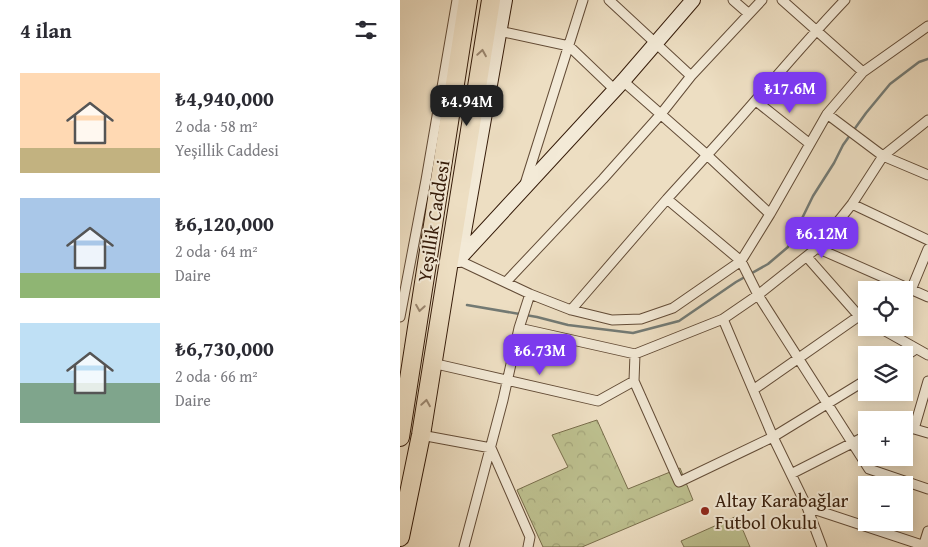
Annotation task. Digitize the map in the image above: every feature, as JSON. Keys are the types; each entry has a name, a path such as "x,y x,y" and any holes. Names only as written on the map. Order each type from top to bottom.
{"highway":[{"name":"Yeşillik Caddesi","path":"400,436 468,0"},
{"name":"Yeşillik Caddesi","path":"400,537 421,435 432,363 454,260 491,0"}],"street":[{"path":"400,317 457,0"},
{"path":"454,260 505,0"},
{"path":"523,191 583,0"},
{"path":"609,0 691,76"},
{"path":"733,0 749,14"},
{"path":"506,282 603,179 661,114 691,76 762,0"},
{"path":"782,0 863,72"},
{"path":"571,310 845,0"},
{"path":"454,260 523,191 619,85 656,43 688,1"},
{"path":"454,260 571,310 612,320 641,319 672,308 725,274 741,261 827,114 863,72 928,26"},
{"path":"498,31 569,46 619,85 661,114 708,155 770,214"},
{"path":"756,102 810,144"},
{"path":"827,114 883,156 928,176"},
{"path":"519,328 634,354 723,319 758,295 817,248 852,204 883,156 928,120"},
{"path":"667,200 741,261 758,295 869,469 928,489"},
{"path":"852,204 928,240"},
{"path":"817,248 891,281"},
{"path":"913,285 928,249"},
{"path":"807,257 858,313"},
{"path":"913,291 928,297"},
{"path":"464,547 491,448 519,328 530,294"},
{"path":"723,319 773,437 807,507 822,547"},
{"path":"753,390 858,321"},
{"path":"894,336 928,355"},
{"path":"634,354 634,381 679,482 773,437 858,385"},
{"path":"432,363 598,401 634,381"},
{"path":"928,381 914,429 928,433"},
{"path":"421,435 491,448"},
{"path":"791,474 858,441"},
{"path":"491,448 530,537 528,547"},
{"path":"807,507 925,546 928,531"}],"green space":[{"path":"597,420 628,489 680,468 693,500 582,547 543,547 517,490 568,467 552,435"},
{"path":"737,516 750,547 684,547 681,541"}],"waterway":[{"path":"467,305 537,317 568,325 633,333 679,321 736,282 768,264 788,247 813,196 843,145 866,113 890,84 919,62 928,59"}],"place":[{"name":"Altay Karabağlar Futbol Okulu","path":"705,511"}]}
